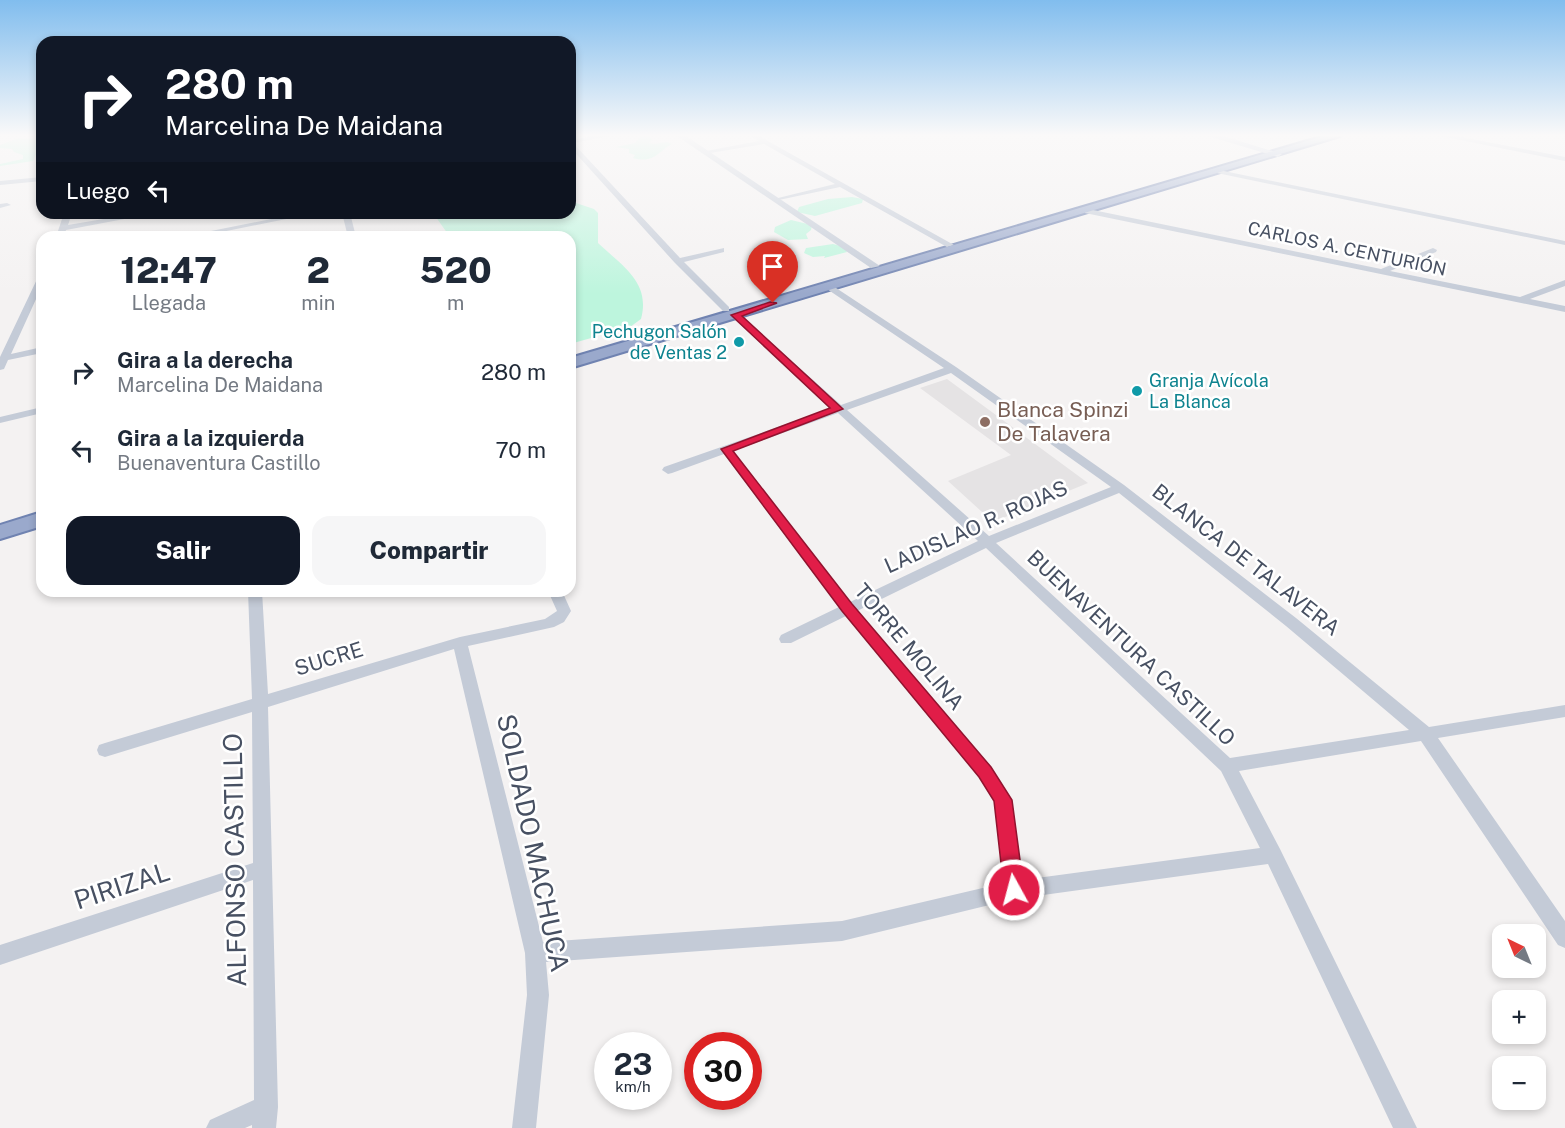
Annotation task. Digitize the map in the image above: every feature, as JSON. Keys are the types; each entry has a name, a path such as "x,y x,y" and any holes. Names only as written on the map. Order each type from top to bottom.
{"highway":[{"path":"576,361 875,266 1147,189"},
{"path":"576,353 830,287 1164,189"},
{"path":"0,521 36,511"},
{"path":"0,532 36,521"}],"street":[{"name":"BUENAVENTURA CASTILLO","path":"612,189 678,261 731,312 987,542 1227,766 1273,855 1405,1128"},
{"path":"759,189 875,266"},
{"path":"776,200 823,189"},
{"path":"850,189 950,244"},
{"path":"1301,189 1565,243"},
{"name":"CARLOS A. CENTURIÓN","path":"1088,211 1565,309"},
{"path":"63,231 67,219"},
{"path":"65,228 117,219"},
{"path":"217,231 280,219"},
{"path":"678,261 721,250"},
{"path":"1380,272 1433,250"},
{"path":"1520,300 1565,283"},
{"name":"BLANCA DE TALAVERA","path":"830,287 952,369 1120,488 1291,622 1425,733 1565,938"},
{"path":"2,362 36,289"},
{"path":"29,304 36,303"},
{"path":"2,362 36,352"},
{"path":"668,470 952,369"},
{"path":"0,420 36,411"},
{"name":"TORRE MOLINA","path":"726,449 847,608 985,772 1003,800 1014,890"},
{"name":"LADISLAO R. ROJAS","path":"786,639 987,542 1120,488"},
{"name":"ALFONSO CASTILLO","path":"255,597 260,702 265,1118"},
{"name":"SUCRE","path":"105,750 460,642 549,623 559,618 564,611 558,597"},
{"name":"SOLDADO MACHUCA","path":"460,642 535,953 538,994 524,1128"},
{"path":"1227,766 1565,711"},
{"path":"535,953 842,931 1014,890 1273,855"},
{"name":"PIRIZAL","path":"0,956 261,869"},
{"path":"218,1128 265,1118"}],"shaded area":[{"name":"Blanca Spinzi De Talavera","path":"947,379 1088,483 993,522 948,481 1011,455 920,388"}],"green space":[{"path":"852,197 863,199 862,203 815,216 797,212 799,207 828,199"},
{"path":"576,203 594,209 598,213 598,243 625,267 638,285 643,306 641,319 630,327 576,342 576,231 446,231 437,219 576,219"},
{"path":"791,220 812,225 811,230 806,234 808,239 788,240 774,232 775,227"},
{"path":"833,244 844,247 847,252 824,258 825,256 813,257 804,253 806,248"}],"place":[{"name":"Pechugon Salón de Ventas 2","path":"739,342"},
{"name":"Granja Avícola La Blanca","path":"1137,391"},
{"name":"Blanca Spinzi De Talavera","path":"985,422"}],"route":[{"path":"773,303 735,315 838,409 726,449 847,608 985,772 1003,800 1014,890"}]}
